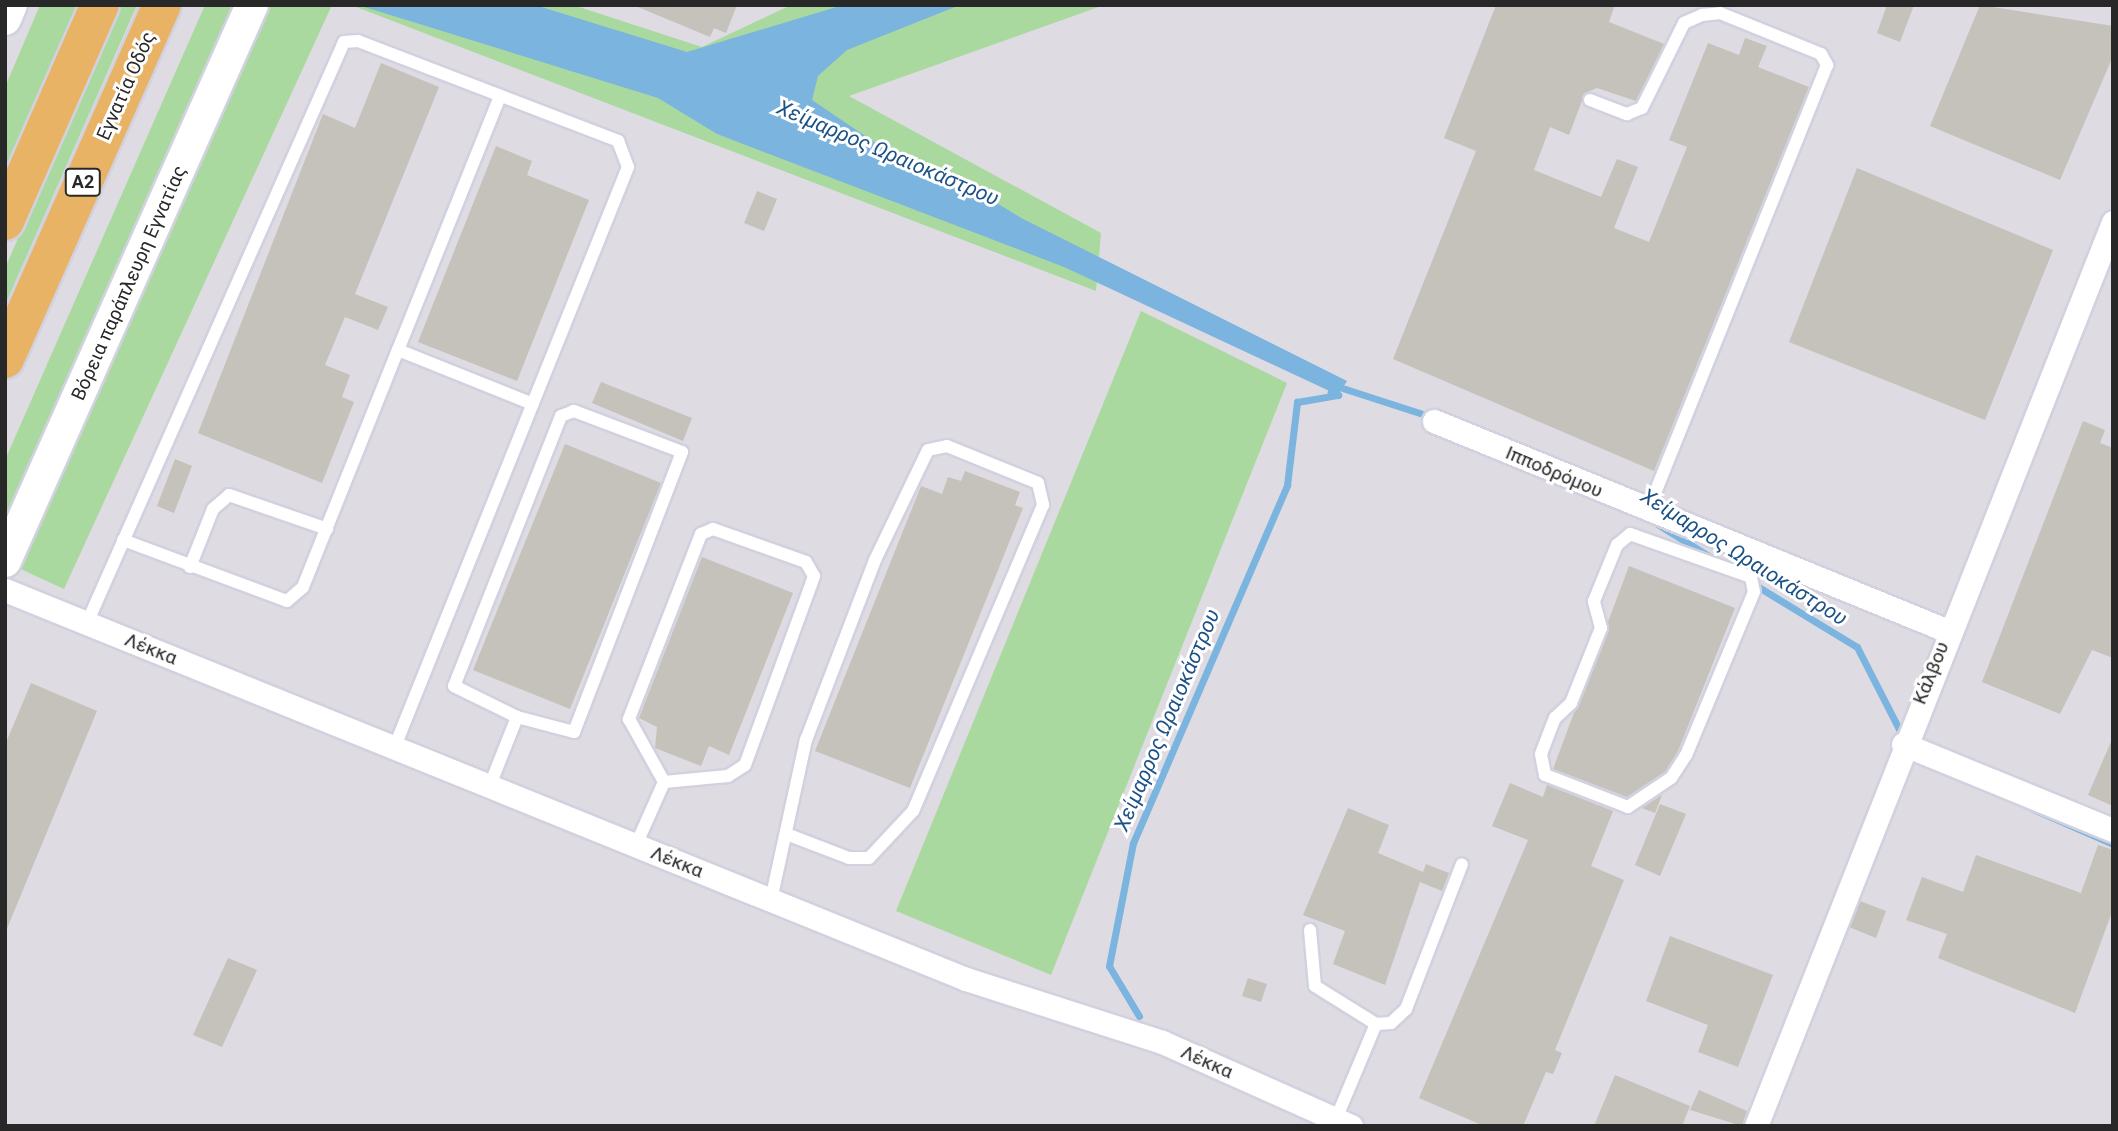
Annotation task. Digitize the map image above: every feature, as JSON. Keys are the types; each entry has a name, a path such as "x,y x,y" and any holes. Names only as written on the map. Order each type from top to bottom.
{"highway":[{"path":"5,221 100,5"},
{"name":"Εγνατία Οδός","path":"5,359 162,5"}],"street":[{"path":"5,19 11,5"},
{"name":"Βόρεια παράπλευρη Εγνατίας","path":"5,561 252,5"},
{"name":"Κάλβου","path":"1756,1126 1903,744 2110,234"},
{"name":"Ιπποδρόμου","path":"1434,421 1948,631"},
{"name":"Λέκκα","path":"5,590 1032,1003 1150,1037 1343,1123"},
{"path":"1903,744 2113,830"}],"lane":[{"path":"1590,100 1627,114 1642,108 1684,23 1702,15 1720,13 1771,33 1821,54 1827,65 1648,510"},
{"path":"87,623 344,42 358,41 618,142 628,167 395,746"},
{"path":"123,540 287,601 303,587 500,96"},
{"path":"398,350 533,404"},
{"path":"574,411 682,452 574,732 517,717 454,686 561,416 574,411"},
{"path":"771,900 789,835 806,740 875,560 928,450 947,446 1038,483 1043,505 913,811 860,860 789,835"},
{"path":"190,567 213,509 229,495 327,529"},
{"path":"713,529 806,562 814,576 746,765 728,776 664,782 629,719 701,534 713,529"},
{"path":"1751,577 1644,535 1630,534 1617,545 1594,601 1601,628 1571,703 1555,718 1541,754 1545,775 1628,807 1671,778 1754,592 1751,577 1760,555"},
{"path":"490,785 517,717"},
{"path":"636,845 664,782"},
{"path":"1310,930 1315,986 1376,1024 1391,1023 1406,1009 1462,864"},
{"path":"1343,1123 1376,1024"}],"shaded area":[{"path":"5,5 2113,5 2113,1126 5,1126"}],"green space":[{"path":"40,5 77,5 5,169 5,87"},
{"path":"121,5 137,5 5,305 5,268"},
{"path":"205,5 241,5 5,524 5,460"},
{"path":"262,5 332,5 64,589 12,565"},
{"path":"351,5 573,5 702,47 791,5 1104,5 849,96 1101,233 1096,291"},
{"path":"1141,311 1287,383 1051,975 896,911"}],"water":[{"path":"358,5 535,5 687,52 843,5 960,5 847,50 818,76 812,100 880,146 944,171 1023,219 1347,381 1338,395 1064,267 717,134 658,98"}],"building":[{"path":"633,5 737,5 726,33 714,28 710,37"},
{"path":"1496,5 1615,5 1609,22 1664,44 1636,101 1597,88 1585,93 1569,135 1550,127 1534,170 1601,197 1617,159 1638,167 1614,228 1649,242 1687,147 1669,140 1708,43 1739,55 1745,38 1767,46 1758,67 1809,87 1654,471 1393,359 1476,151 1444,138"},
{"path":"1887,5 1914,5 1900,42 1877,33"},
{"path":"1980,5 2113,26 2113,56 2060,180 1930,126"},
{"path":"381,63 439,87 355,294 388,307 378,330 345,317 325,365 350,375 342,397 354,402 322,483 198,433 323,114 355,128"},
{"path":"496,146 532,161 527,175 589,200 517,381 418,342"},
{"path":"1857,168 2053,250 1985,420 1789,342"},
{"path":"757,191 777,199 764,231 744,223"},
{"path":"601,382 692,418 683,441 592,403"},
{"path":"2083,421 2105,430 2100,443 2113,448 2113,658 2092,650 2060,714 1982,682"},
{"path":"565,444 661,483 570,709 473,670"},
{"path":"175,459 192,466 174,513 157,506"},
{"path":"965,471 1020,492 1015,505 1023,508 910,788 815,751 921,486 942,494 948,477 961,481"},
{"path":"702,557 793,593 729,755 709,746 701,766 655,748 657,727 639,718"},
{"path":"1629,566 1735,608 1678,751 1665,772 1627,797 1553,769"},
{"path":"31,683 97,711 6,931 5,745"},
{"path":"2113,737 2113,806 2088,795"},
{"path":"1510,783 1543,797 1547,785 1613,811 1591,866 1624,880 1555,1050 1562,1053 1553,1074 1546,1072 1523,1126 1484,1126 1419,1098 1528,840 1492,826"},
{"path":"1662,795 1655,813 1642,808"},
{"path":"1660,804 1686,814 1660,876 1635,865"},
{"path":"1348,808 1389,825 1378,853 1423,872 1426,864 1449,873 1442,891 1420,882 1385,985 1333,964 1345,931 1303,915"},
{"path":"2098,845 2113,850 2113,909 2075,1013 1938,958 1947,934 1906,920 1922,877 1963,892 1976,855 2081,893"},
{"path":"1860,901 1886,911 1876,938 1849,927"},
{"path":"1670,936 1773,975 1738,1067 1698,1052 1708,1025 1646,1001"},
{"path":"228,958 257,970 222,1047 193,1035"},
{"path":"1248,978 1267,984 1261,1002 1242,996"},
{"path":"1615,1075 1690,1106 1682,1126 1594,1126"},
{"path":"1699,1090 1747,1111 1742,1126 1690,1110"}],"waterway":[{"name":"Χείμαρρος Ωραιοκάστρου","path":"1333,385 1432,417"},
{"name":"Χείμαρρος Ωραιοκάστρου","path":"1139,1016 1109,966 1133,843 1287,485 1297,402 1338,395 1331,392"},
{"name":"Χείμαρρος Ωραιοκάστρου","path":"1651,520 1715,560"},
{"name":"Χείμαρρος Ωραιοκάστρου","path":"1752,583 1857,647 1905,741"},
{"name":"Χείμαρρος Ωραιοκάστρου","path":"2033,809 2113,844"}]}
